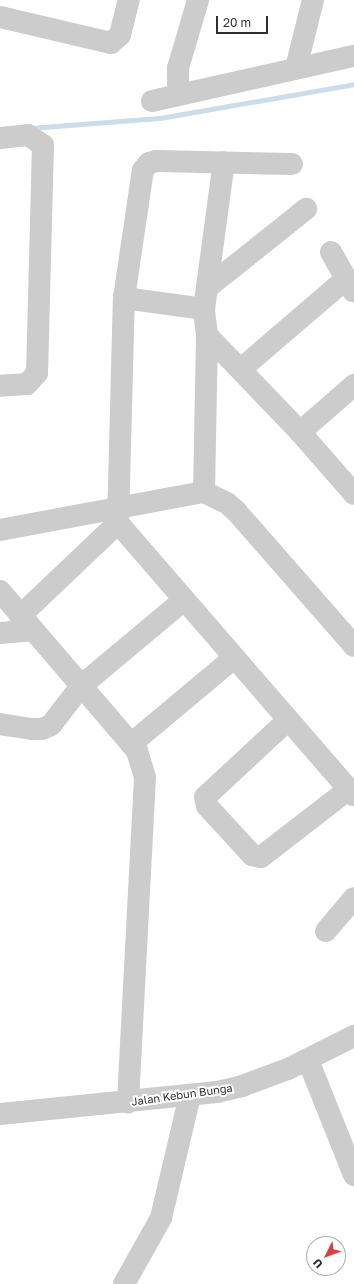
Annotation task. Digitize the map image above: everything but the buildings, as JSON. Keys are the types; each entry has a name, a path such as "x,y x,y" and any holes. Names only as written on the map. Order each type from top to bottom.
{"street":[{"path":"0,17 111,44 120,35 129,0"},
{"path":"178,94 177,73 198,0"},
{"path":"296,68 313,0"},
{"path":"152,101 354,56"},
{"path":"0,138 28,135 43,145 37,373 27,384 0,386"},
{"path":"0,633 26,623 118,514 124,298 143,170 149,163 156,161 292,164"},
{"path":"204,492 207,334 205,299 224,162"},
{"path":"124,298 205,299 306,210"},
{"path":"241,369 350,286 331,252"},
{"path":"207,334 300,432 354,494"},
{"path":"300,432 354,385"},
{"path":"0,530 118,514 204,492 227,503 236,511 354,646"},
{"path":"118,514 184,600 351,792 261,857 252,855 207,806 205,797 288,720"},
{"path":"0,591 131,744 137,752 145,777 128,1103"},
{"path":"0,724 32,729 51,725 80,686 184,600"},
{"path":"131,744 234,658"},
{"path":"326,931 354,898"},
{"name":"Jalan Kebun Bunga","path":"0,1114 128,1103 190,1095 242,1086 308,1060 354,1036"},
{"path":"308,1060 354,1175"},
{"path":"124,1284 161,1218 190,1095"}],"waterway":[{"path":"30,128 160,118 354,84"}]}
